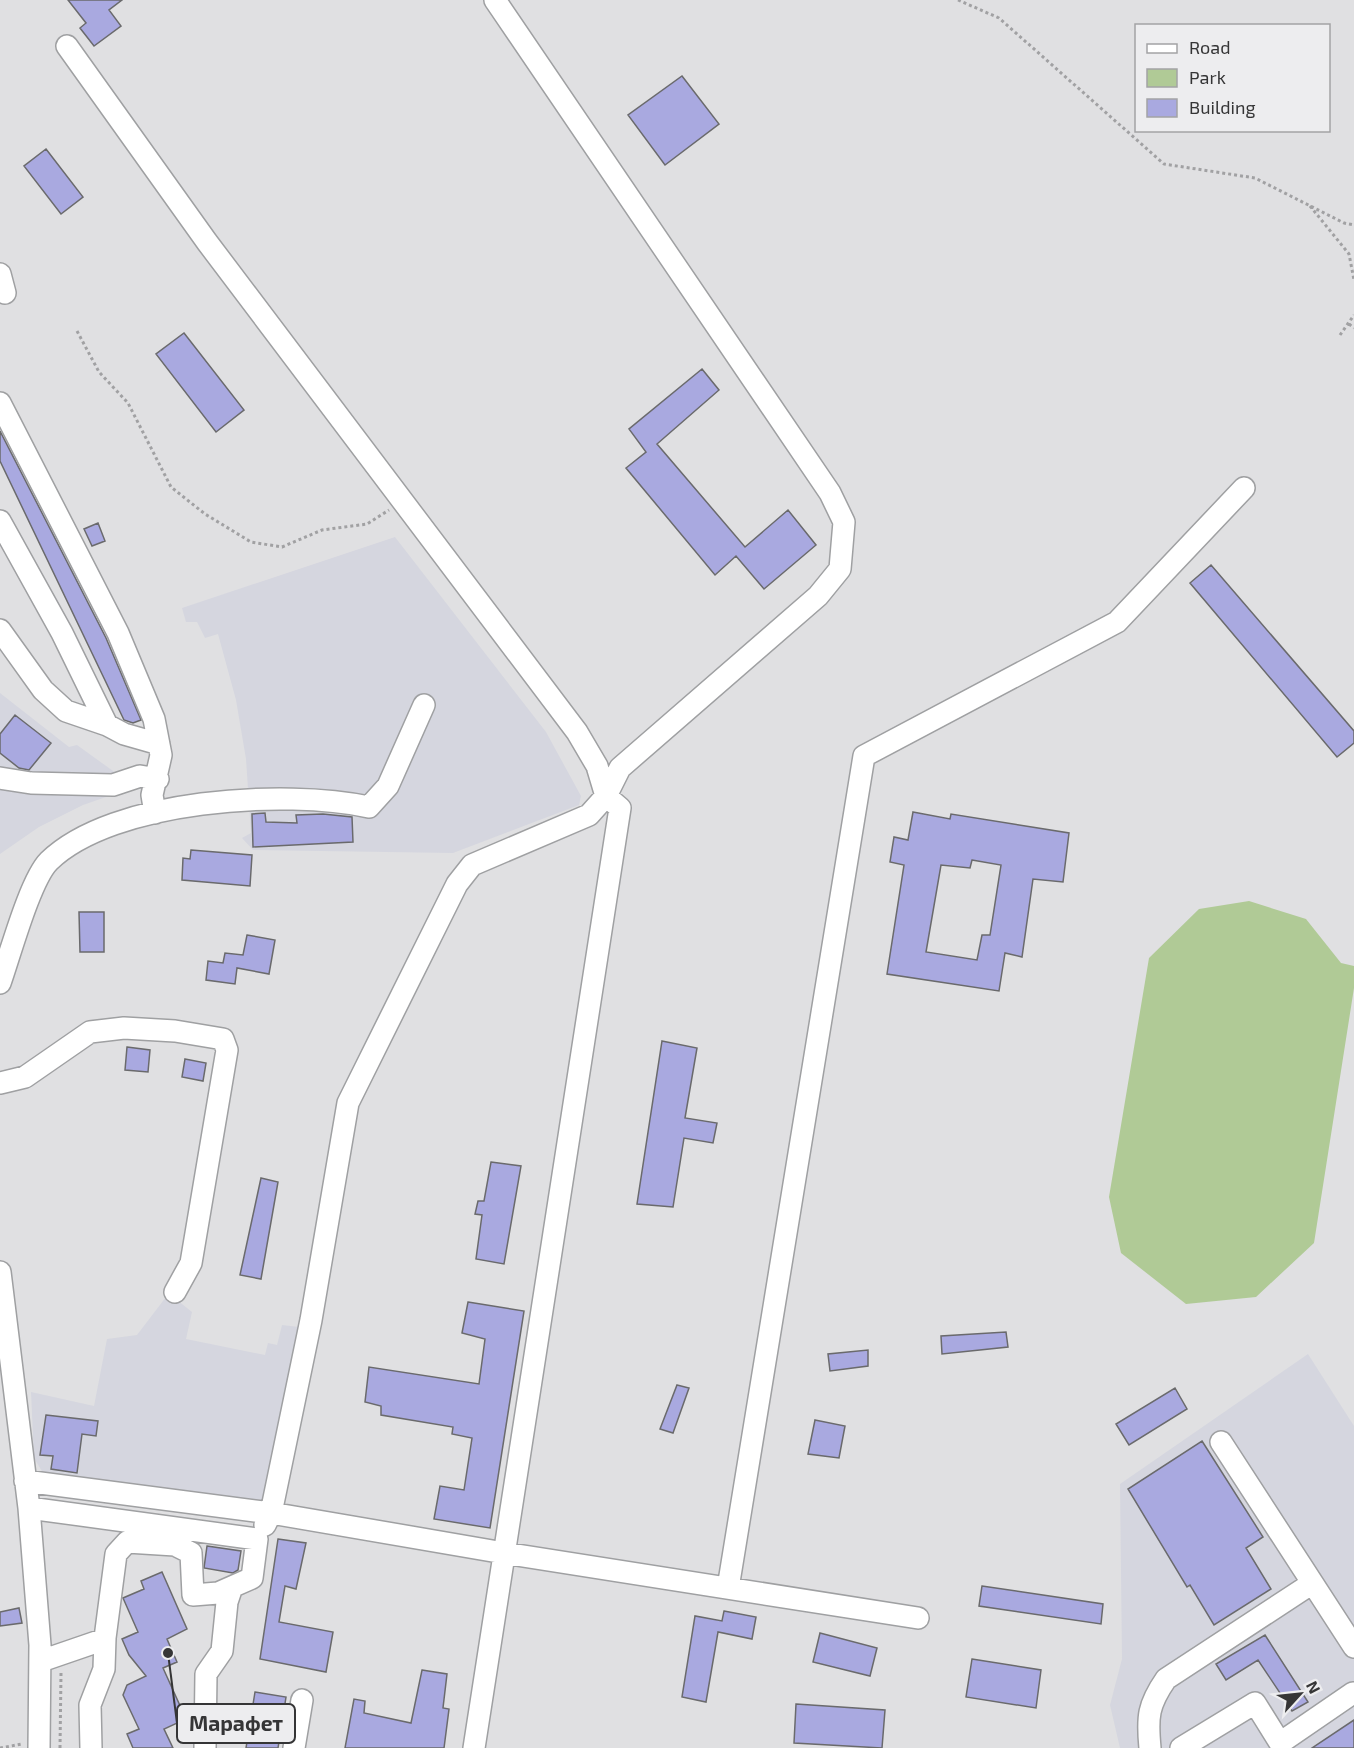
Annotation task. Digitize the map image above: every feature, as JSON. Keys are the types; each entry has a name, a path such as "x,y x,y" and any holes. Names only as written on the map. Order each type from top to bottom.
{"street":[{"path":"91,1748 90,1705 104,1669 105,1639 116,1554 127,1542 175,1545 191,1553 193,1595 218,1593 252,1578 257,1539 272,1513 310,1320 348,1103 457,884 472,865 589,814 606,796 620,768 818,596 840,569 844,522 830,493 495,0"},
{"path":"67,46 207,242 577,732 597,766 606,796 620,808 474,1748"},
{"path":"0,403 118,633 154,719 161,755 158,779 152,795 155,813"},
{"path":"728,1588 864,756 1117,622 1244,488"},
{"path":"0,521 62,633 107,725"},
{"path":"0,630 43,690 66,711 107,725 124,734 159,744"},
{"path":"0,983 34,887 48,862 85,835 155,813 230,800 344,802 369,807 388,786 424,705"},
{"path":"0,778 31,783 113,785 140,776 158,779"},
{"path":"0,1083 24,1077 90,1032 124,1028 175,1031 223,1039 227,1050 191,1263 176,1292"},
{"path":"0,1272 4,1330 29,1508 41,1661 39,1748"},
{"path":"1221,1442 1354,1647"},
{"path":"26,1481 272,1513 504,1553 918,1618"},
{"path":"29,1508 257,1539"},
{"path":"1150,1748 1147,1721 1152,1699 1166,1679 1311,1584"},
{"path":"205,1748 206,1674 222,1651 227,1602 232,1587"},
{"path":"41,1661 105,1639"},
{"path":"1181,1748 1255,1702 1280,1743 1353,1693"},
{"path":"294,1748 303,1700"}],"path":[{"path":"958,0 999,18 1164,164 1255,178 1344,223 1354,225"},
{"path":"1308,205 1349,254 1354,280"},
{"path":"1340,335 1354,315"},
{"path":"1349,324 1354,328"},
{"path":"76,331 99,372 128,403 171,487 205,514 251,542 282,547 322,530 367,524 403,501"},
{"path":"14,1748 18,1744"}],"shaded area":[{"path":"395,537 546,732 581,796 579,805 453,853 253,850 242,838 251,833 246,759 236,700 218,634 205,638 197,622 186,622 182,608"},
{"path":"0,693 69,747 77,745 120,776 126,790 83,805 39,827 0,854"},
{"path":"166,1297 177,1300 192,1312 186,1339 265,1355 268,1343 277,1345 282,1325 299,1327 265,1506 43,1473 34,1458 31,1392 94,1406 107,1339 137,1335"},
{"path":"1308,1354 1354,1426 1354,1748 1120,1748 1110,1705 1122,1659 1120,1484"}],"green space":[{"path":"1249,901 1306,919 1341,963 1354,966 1354,988 1314,1243 1256,1297 1186,1304 1121,1253 1109,1197 1149,958 1199,909"}],"building":[{"path":"68,0 122,0 109,10 121,26 94,46 80,28 86,23"},
{"path":"682,76 719,124 665,165 628,115"},
{"path":"46,149 83,197 61,214 24,166"},
{"path":"184,333 244,410 216,432 156,354"},
{"path":"702,369 719,390 657,444 745,547 788,510 816,545 764,589 736,556 715,575 626,468 646,452 629,429"},
{"path":"0,431 106,638 141,720 133,723 124,720 0,461"},
{"path":"98,523 105,541 92,546 84,529"},
{"path":"1211,565 1354,731 1354,743 1337,757 1190,583"},
{"path":"15,715 51,743 29,770 19,768 0,753 0,734"},
{"path":"913,812 950,819 951,814 1069,833 1063,882 1033,879 1022,957 1005,953 999,991 887,974 904,865 890,862 894,837 908,840","holes":["972,860 1001,865 990,935 982,935 977,960 926,952 941,865 970,868"]},
{"path":"265,813 266,822 297,823 296,815 323,814 352,817 353,842 253,847 252,814"},
{"path":"191,850 252,855 250,886 182,880 183,858 190,859"},
{"path":"79,912 104,912 104,952 80,952"},
{"path":"247,935 275,940 269,974 237,968 235,984 206,980 208,961 223,963 225,953 243,955"},
{"path":"662,1041 697,1048 685,1118 717,1123 713,1143 684,1138 673,1207 637,1204"},
{"path":"127,1047 150,1050 148,1072 125,1070"},
{"path":"185,1059 206,1063 203,1081 182,1077"},
{"path":"491,1162 521,1166 504,1264 476,1259 482,1215 475,1214 478,1201 484,1201"},
{"path":"261,1178 278,1182 261,1279 240,1275"},
{"path":"468,1302 524,1311 490,1528 434,1519 440,1486 464,1490 472,1438 452,1434 453,1427 381,1415 381,1406 365,1402 369,1367 479,1384 485,1339 462,1333"},
{"path":"1006,1332 1008,1347 942,1354 941,1336"},
{"path":"868,1350 868,1366 830,1371 828,1354"},
{"path":"677,1385 689,1388 673,1433 660,1429"},
{"path":"1175,1388 1187,1409 1129,1445 1116,1424"},
{"path":"46,1415 98,1421 96,1436 82,1434 77,1473 51,1469 53,1456 40,1455"},
{"path":"815,1420 845,1426 839,1458 808,1454"},
{"path":"1202,1441 1263,1537 1246,1548 1271,1589 1214,1625 1190,1585 1187,1587 1128,1489"},
{"path":"278,1539 306,1543 296,1589 285,1586 279,1622 333,1632 326,1672 260,1659"},
{"path":"207,1546 241,1551 238,1570 233,1573 204,1568"},
{"path":"162,1572 187,1629 167,1639 177,1662 163,1668 186,1719 164,1729 173,1748 133,1748 127,1734 139,1729 123,1695 127,1685 146,1676 129,1655 122,1639 138,1632 123,1598 144,1589 141,1581"},
{"path":"982,1586 1103,1604 1101,1624 979,1606"},
{"path":"19,1608 22,1623 0,1626 0,1612"},
{"path":"724,1611 756,1617 752,1639 718,1632 706,1702 682,1697 695,1616 722,1621"},
{"path":"820,1633 877,1648 870,1676 813,1662"},
{"path":"1265,1635 1308,1702 1292,1711 1258,1660 1226,1680 1216,1664"},
{"path":"972,1659 1041,1670 1036,1708 966,1697"},
{"path":"422,1670 447,1674 443,1708 449,1709 444,1748 345,1748 354,1699 365,1701 364,1713 411,1723"},
{"path":"255,1692 286,1697 278,1748 246,1748"},
{"path":"796,1704 885,1710 882,1748 794,1743"},
{"path":"1354,1720 1354,1748 1312,1748"}],"place":[{"name":"Марафет","path":"168,1653"}]}
